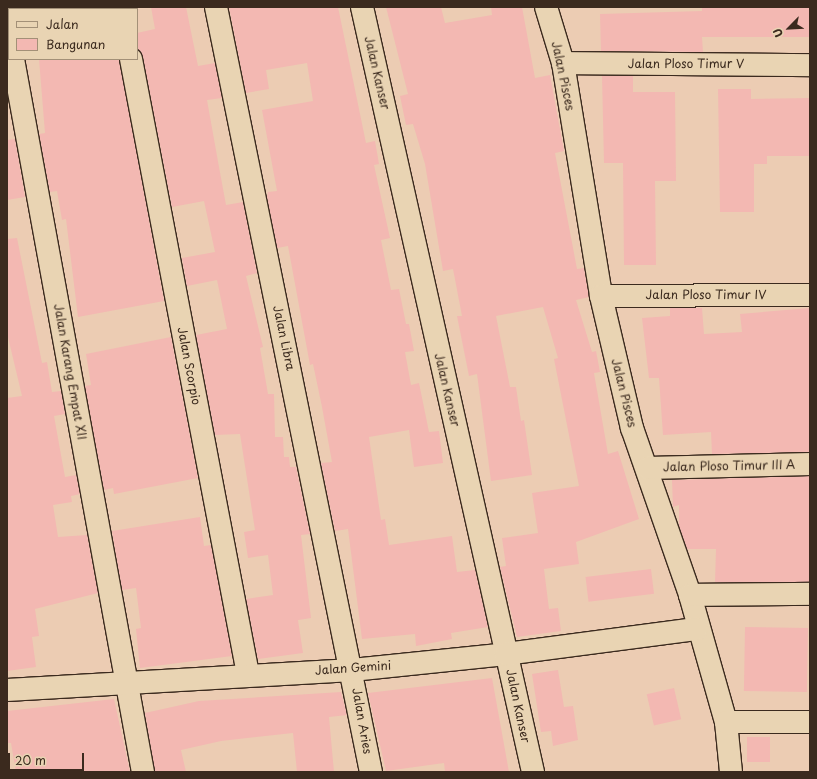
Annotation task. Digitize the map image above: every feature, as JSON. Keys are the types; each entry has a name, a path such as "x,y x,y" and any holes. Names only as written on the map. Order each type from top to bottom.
{"street":[{"name":"Jalan Libra","path":"216,7 352,670"},
{"name":"Jalan Kanser","path":"362,7 533,772"},
{"name":"Jalan Pisces","path":"546,7 563,63 601,296 632,428 648,468 690,595 696,629 726,722 731,772"},
{"name":"Jalan Karang Empat XII","path":"12,60 143,772"},
{"name":"Jalan Scorpio","path":"131,60 248,674"},
{"name":"Jalan Ploso Timur V","path":"563,63 810,66"},
{"name":"Jalan Ploso Timur IV","path":"601,296 810,295"},
{"name":"Jalan Ploso Timur III A","path":"648,468 810,464"},
{"path":"690,595 810,594"},
{"name":"Jalan Gemini","path":"7,690 128,685 248,674 352,670 506,654 696,629"},
{"name":"Jalan Aries","path":"352,670 371,772"},
{"path":"726,722 810,722"}],"building":[{"path":"151,7 186,7 198,66 215,63 222,98 207,100 226,205 243,202 257,273 246,276 263,347 260,348 268,394 274,394 275,437 283,437 284,457 289,457 290,467 296,467 310,534 301,535 311,618 298,620 303,653 258,659 246,599 273,595 268,555 248,558 244,532 255,530 240,434 215,435 196,335 227,329 217,280 187,286 182,258 215,252 204,201 172,207 143,57 138,50 138,33 155,29"},
{"path":"229,7 338,7 366,143 375,141 379,164 374,165 390,238 381,240 391,290 399,289 406,324 409,324 414,351 405,352 411,385 419,383 429,432 439,431 443,463 414,467 409,430 369,437 381,520 385,519 389,545 452,536 457,572 475,570 488,627 451,633 452,639 416,646 415,634 362,639 348,529 335,531 321,463 332,462 313,364 310,365 288,246 277,248 267,197 268,192 277,191 262,110 313,101 307,63 266,70 269,89 246,93"},
{"path":"386,7 441,7 445,23 492,15 491,7 522,7 535,78 550,75 564,151 555,153 577,269 584,268 589,297 576,300 592,352 596,351 600,372 594,373 608,454 618,451 639,519 576,542 579,564 544,569 549,609 558,608 561,631 517,637 500,567 506,566 502,538 538,533 532,493 579,486 554,359 558,358 543,307 496,316 510,387 516,387 521,421 524,420 532,475 491,481 477,374 469,376 457,316 462,316 453,269 443,271 425,164 413,124 406,125 400,96 408,94"},
{"path":"702,7 810,7 810,37 702,37 703,52 601,51 600,14 702,11"},
{"path":"39,60 119,60 164,301 78,317 66,219 62,220 57,191 50,192 39,134 45,133"},
{"path":"602,76 633,76 633,92 675,92 676,181 655,181 656,265 624,265 623,163 604,163"},
{"path":"718,89 751,89 751,99 810,98 810,156 767,156 767,164 754,164 754,212 720,212"},
{"path":"15,139 25,197 7,200 7,140"},
{"path":"17,238 42,363 47,362 52,392 61,391 65,414 54,416 65,477 76,475 80,494 71,496 72,502 53,505 58,537 87,535 98,593 35,609 39,636 32,637 36,667 7,671 7,398 22,396 7,333 7,239"},
{"path":"670,308 702,308 704,334 742,332 740,314 810,308 810,452 712,454 711,432 663,435 659,378 649,378 642,318 670,316"},
{"path":"171,337 198,478 114,494 113,488 104,490 85,386 91,385 86,354"},
{"path":"810,476 810,582 715,582 716,549 687,549 679,526 679,505 673,507 672,480"},
{"path":"200,517 204,546 211,545 232,656 140,668 136,629 141,628 136,588 122,590 112,531"},
{"path":"651,569 654,594 589,602 585,577"},
{"path":"745,627 808,628 807,692 744,691"},
{"path":"558,670 564,707 573,706 578,740 553,746 551,731 541,732 532,674"},
{"path":"492,678 509,772 445,772 444,763 386,771 368,693"},
{"path":"674,688 681,719 654,725 647,694"},
{"path":"341,692 347,715 329,717 334,772 297,772 293,733 221,741 181,750 186,772 155,772 145,713 199,701"},
{"path":"114,699 130,772 16,772 11,743 7,743 7,711"},
{"path":"747,737 770,737 770,762 747,762"}]}
